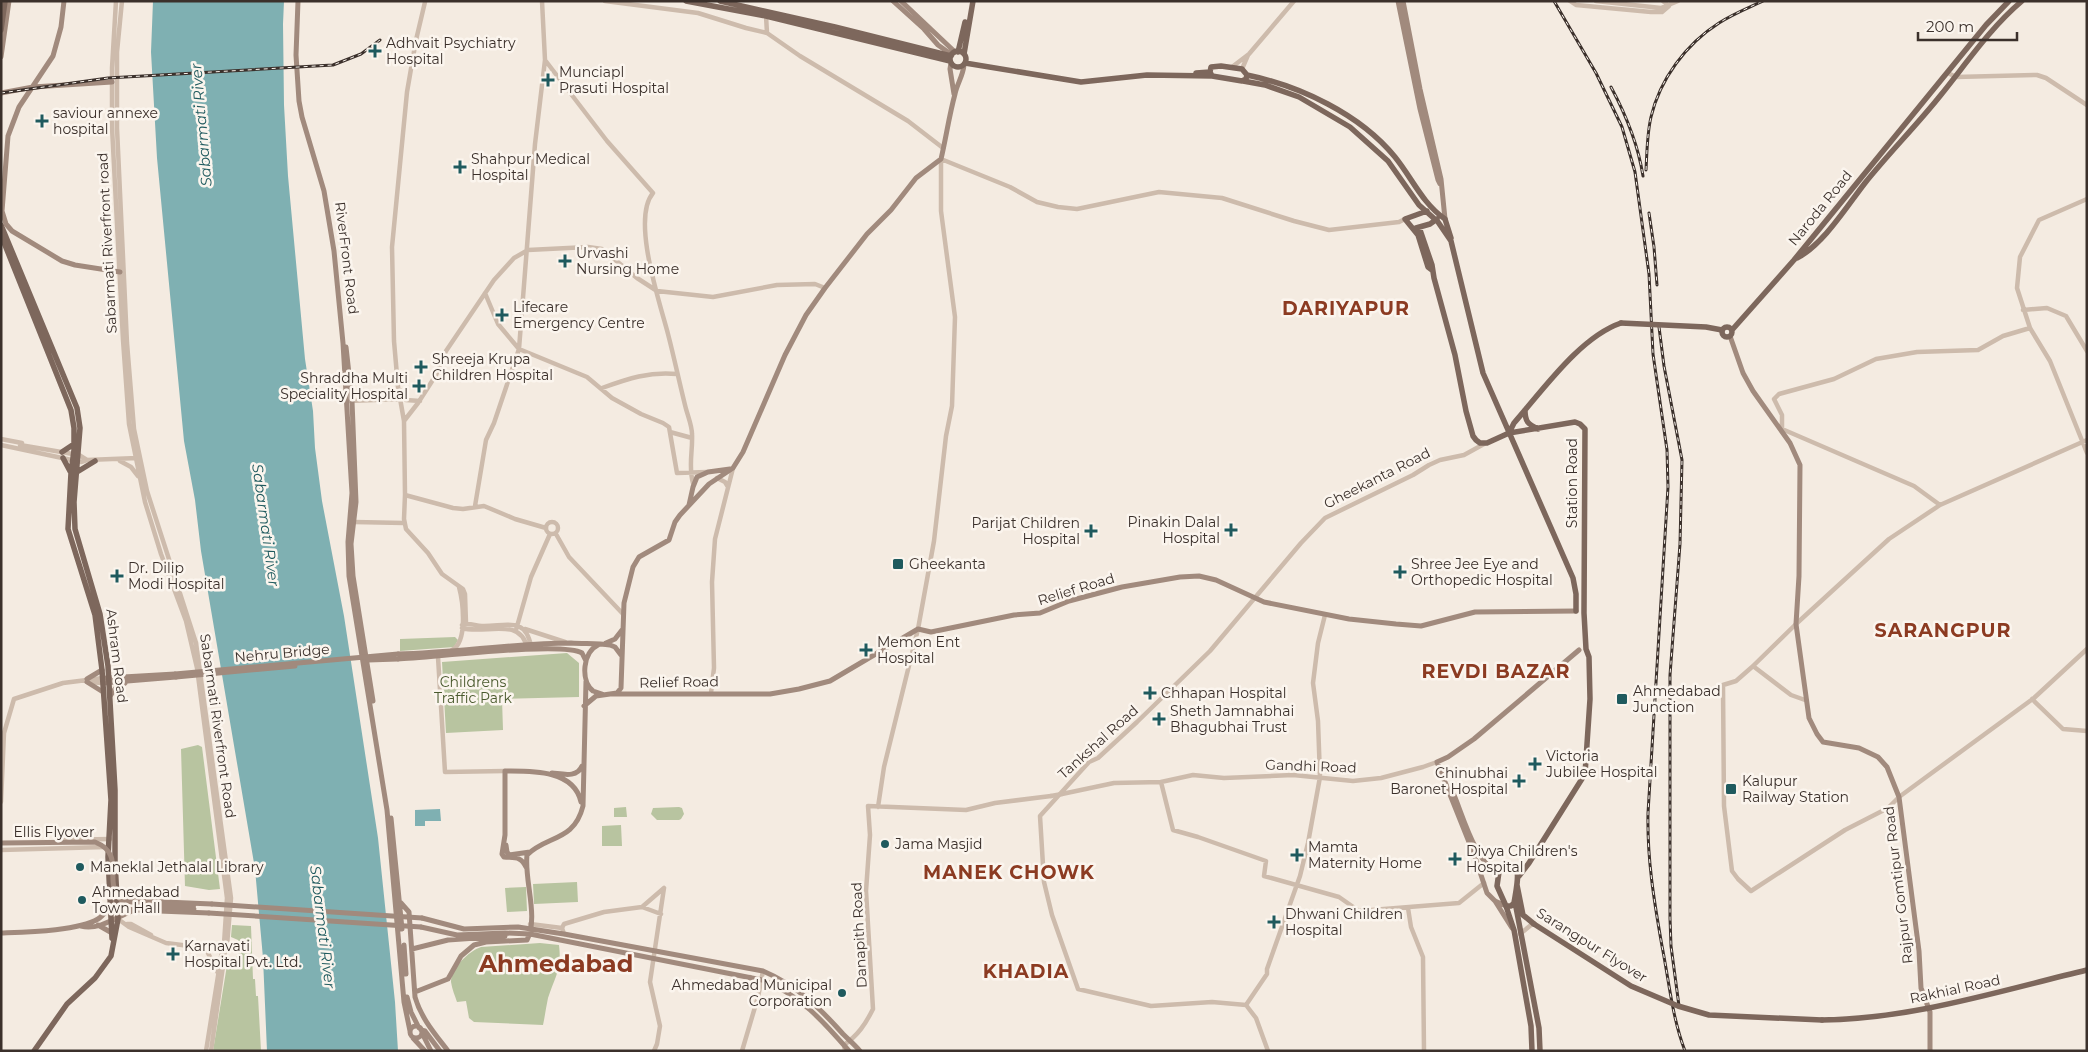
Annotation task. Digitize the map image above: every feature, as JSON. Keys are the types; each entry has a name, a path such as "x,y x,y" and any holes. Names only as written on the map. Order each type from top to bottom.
{"main road":[{"path":"1,30 5,1"},
{"path":"1,57 9,1"},
{"path":"64,1 58,41 53,56 19,107 8,136 2,222 12,231 62,261 75,265 122,272"},
{"name":"RiverFront Road","path":"299,1 296,55 299,101 324,191 334,252 350,401 356,502 354,522"},
{"path":"686,1 712,3 953,56"},
{"path":"720,1 827,25 965,60 1081,79 1126,73 1211,74 1212,66 1232,67 1316,99 1360,124 1386,147 1432,210 1444,218"},
{"path":"893,1 920,24 938,45 953,56"},
{"path":"900,1 953,56 957,67 965,60"},
{"path":"954,98 950,69 972,1"},
{"path":"584,706 596,696 619,692 622,686 623,614 633,567 639,557 669,540 675,522 689,506 716,479 733,468 743,452 785,355 806,315 866,234 891,210 916,178 941,159 957,86 962,76 972,1"},
{"path":"1398,1 1420,109 1438,180 1441,184"},
{"path":"1403,1 1420,89 1442,179 1444,218 1451,240"},
{"name":"Naroda Road","path":"1795,259 1986,25 2009,1"},
{"name":"Naroda Road","path":"1795,259 1805,254 1826,232 1876,170 1914,129 1988,34 2022,1"},
{"path":"1243,81 1244,72"},
{"name":"Station Road","path":"1211,74 1265,85 1299,97 1350,127 1388,161 1419,205 1451,240 1483,373 1574,584 1576,612"},
{"path":"1,93 33,87 112,82"},
{"path":"1415,216 1419,205"},
{"path":"1405,219 1432,210"},
{"path":"1416,228 1444,218"},
{"path":"1405,219 1416,228 1432,265 1473,436 1480,443 1484,444"},
{"name":"Ashram Road","path":"2,222 2,234 71,410 76,458"},
{"path":"2,234 12,231"},
{"name":"Ashram Road","path":"2,234 77,408 80,428 68,529 95,615 110,696 116,800 115,861 118,908 108,954 101,965 57,1012 32,1051"},
{"path":"1509,433 1514,422 1583,346 1610,327 1621,322 1706,327 1722,330 1724,336 1731,333 1795,259"},
{"name":"Rajpur Gomtipur Road","path":"1731,333 1743,373 1752,391 1782,429 1800,465 1799,576 1796,624 1808,718 1823,742 1859,748 1878,757 1887,767 1899,797 1919,951 1921,988 1930,1011 1930,1051"},
{"name":"RiverFront Road","path":"350,401 352,502 348,542 349,576 387,810 404,1002 412,1038"},
{"path":"1525,410 1525,420 1528,425 1538,429"},
{"path":"1503,420 1508,423 1514,422"},
{"name":"Station Road","path":"1509,433 1575,422 1585,426 1584,618 1586,649 1589,656 1590,699 1585,774 1519,876 1516,883 1514,902 1522,917"},
{"name":"Gheekanta Road","path":"1484,444 1509,433"},
{"path":"74,444 63,455 74,472 95,461"},
{"path":"689,506 693,485 697,477 708,472 733,468"},
{"path":"708,472 716,479"},
{"path":"693,485 696,490 703,491"},
{"path":"354,522 351,544 353,576 390,810 401,903 408,1002 430,1051"},
{"name":"Relief Road","path":"610,694 770,694 799,689 830,681 918,629 932,632 1014,616 1040,613 1070,601 1104,592 1180,577 1199,576 1216,580 1255,598 1325,615 1421,626 1475,612 1526,612 1528,610 1576,612"},
{"path":"1574,584 1578,582 1584,583"},
{"path":"583,764 580,770 573,774 505,771 506,852 510,855 530,852 570,830 578,820 584,800 583,764 586,661 592,648 615,639 622,629"},
{"path":"398,656 568,643 603,644 615,647 622,658"},
{"path":"398,656 438,657 529,646 572,649 582,654 586,661"},
{"name":"Gandhi Road","path":"1439,761 1474,740 1579,650"},
{"name":"Nehru Bridge","path":"106,680 128,681 398,656"},
{"path":"103,692 86,680 105,668 121,678"},
{"name":"Nehru Bridge","path":"106,680 175,676"},
{"name":"Ashram Road","path":"32,1051 63,1009 95,978 111,956 115,919 110,906 110,776 103,692 106,680"},
{"path":"110,696 115,689 128,681"},
{"path":"586,681 593,691 610,694"},
{"path":"622,686 627,694"},
{"path":"1439,761 1479,854 1496,871 1497,886 1514,930 1531,1026 1532,1051"},
{"path":"1439,761 1487,893 1514,930"},
{"path":"552,773 573,786 578,792 582,810"},
{"path":"505,835 502,854 504,857 522,860 528,872"},
{"name":"Ellis Flyover","path":"1,845 96,842 104,845 112,854 114,890 122,900 138,903 202,904"},
{"name":"Ellis Flyover","path":"1,845 96,845 103,848 109,857 112,892 120,903 205,912"},
{"path":"415,992 448,979 461,956 474,945 486,942 527,940 530,929 530,894 527,855 530,852"},
{"path":"1483,881 1488,873 1507,867 1514,867 1518,870 1519,876"},
{"path":"1516,883 1522,917 1520,934 1538,1028 1540,1051"},
{"path":"81,926 100,918 118,900 212,904 422,918 464,929 518,927 525,924 530,929 652,958 750,976 778,986 801,1002 849,1051"},
{"path":"1494,901 1506,906 1511,906 1514,902"},
{"path":"401,903 409,912 415,992 419,1009 448,1051"},
{"path":"110,906 134,910 205,912 422,927 457,935 514,933"},
{"path":"1,933 98,925 134,910"},
{"name":"Sarangpur Flyover","path":"1509,913 1522,917 1631,986 1678,1006 1709,1015 1824,1020"},
{"path":"98,925 112,933"},
{"path":"412,949 448,940 506,936 530,929 563,931 763,971 782,979 800,991 829,1017 860,1051"},
{"name":"Rakhial Road","path":"1824,1020 1930,1011 1948,1003 2087,971"},
{"path":"410,1031 414,1027 425,1031 440,1051"},
{"path":"412,1038 418,1038 421,1030"},
{"path":"412,1038 425,1051"}],"street":[{"name":"Sabarmati Riverfront road","path":"116,1 112,82 112,132 122,272 126,392 139,478 145,483"},
{"name":"Sabarmati Riverfront road","path":"122,1 117,52 116,98 125,247 122,272 127,295 137,426 137,458"},
{"path":"475,506 486,440 494,423 518,349 528,250 535,144 545,60 542,1"},
{"path":"605,1 698,13 767,33 800,56 908,121 944,148"},
{"path":"1232,67 1249,54 1294,1"},
{"path":"1570,1 1576,5 1651,12 1662,12 1678,1"},
{"path":"1596,1 1661,8 1669,6"},
{"path":"1663,1 1669,6"},
{"path":"426,2 416,40 407,92 392,247 392,320 398,387 404,421 406,495 404,523 406,529 428,553 442,574 463,589 465,594 464,625 461,641 451,651"},
{"path":"766,16 767,33"},
{"path":"1244,72 1249,54"},
{"path":"545,60 607,141 653,193 647,201 646,234 652,281 657,291 692,434 690,472 693,485"},
{"path":"1948,73 1956,77 2037,75 2046,78 2087,104"},
{"path":"878,807 884,767 918,629 934,541 946,436 952,406 955,348 953,296 941,211 941,159 1010,187 1037,202 1058,207 1077,209 1160,192 1222,198 1329,230 1399,222 1405,219"},
{"path":"2087,199 2039,220 2020,257 2017,288 2022,310 2030,328 2050,361 2084,441 2087,453"},
{"path":"404,421 420,401 436,375 446,351 485,293 506,265 528,250 588,247 602,249 637,278 657,291 713,297 777,285 815,284 825,288"},
{"path":"485,293 498,324 518,349 585,376 612,398 669,427 678,473 708,472"},
{"path":"2022,310 2047,308 2066,316 2087,351"},
{"path":"1940,505 1914,486 1782,429 1782,414 1774,399 1779,394 1834,379 1876,359 1917,352 1978,350 2003,336 2030,328"},
{"path":"602,388 644,374 663,372 677,374"},
{"path":"398,387 405,400 420,401"},
{"path":"350,401 400,399"},
{"path":"402,412 414,401"},
{"path":"670,432 692,438"},
{"path":"2084,441 1940,505 1889,540 1796,624 1754,666 1736,681 1723,685 1724,806 1732,871 1751,891 1845,830 1888,808 1899,797 2032,699 2087,649"},
{"path":"1,442 63,455"},
{"path":"1,442 95,461 137,458"},
{"name":"Gheekanta Road","path":"1255,598 1325,518 1413,475 1429,464 1464,455 1484,444"},
{"name":"Sabarmati Riverfront Road","path":"137,458 170,572 193,630 201,672 231,898 223,948"},
{"path":"117,460 131,467 139,478"},
{"path":"711,693 714,668 712,582 714,539 733,468"},
{"path":"716,479 725,482 728,487"},
{"path":"406,495 454,508 463,509 484,506 515,519 546,528 550,534"},
{"path":"354,522 404,523"},
{"path":"546,528 550,523 556,523 559,528 556,534"},
{"path":"550,534 556,534"},
{"path":"516,627 531,577 550,534"},
{"path":"556,534 569,557 623,614"},
{"name":"Tankshal Road","path":"1246,1005 1212,1002 1151,1006 1078,989 1052,915 1044,882 1040,816 1089,762 1098,758 1210,651 1255,598"},
{"path":"1268,1051 1256,1018 1246,1005 1267,974 1267,969 1297,884 1308,843 1320,778 1318,721 1313,683 1318,643 1325,615"},
{"path":"464,625 472,630 516,627 568,643"},
{"path":"516,627 529,646"},
{"path":"524,629 529,646"},
{"path":"438,657 445,772 505,771"},
{"path":"1754,666 1791,695 1805,700"},
{"path":"1,802 4,733 14,699 63,683 106,680"},
{"path":"2032,699 2063,729 2087,730"},
{"name":"Gandhi Road","path":"878,807 966,810 995,803 1051,796 1114,783 1161,782 1193,775 1224,778 1292,775 1353,781 1381,778 1439,761"},
{"path":"1161,782 1173,830 1266,861 1264,876 1339,897 1359,911 1459,903 1483,881"},
{"name":"Danapith Road","path":"844,1048 864,1026 873,1009 866,891 870,836 868,806 878,807"},
{"path":"1,845 110,839"},
{"path":"1,845 109,846"},
{"path":"642,907 664,888 652,958 650,982 660,1026 654,1051"},
{"path":"563,931 564,924 604,912 642,907 661,914"},
{"path":"1408,908 1411,927 1423,957 1424,1051"},
{"path":"115,919 176,945 206,949 223,948"},
{"path":"1520,934 1532,924"},
{"path":"194,946 201,944 223,948"},
{"path":"206,1051 217,997 218,974 223,948"},
{"path":"211,1051 223,948"},
{"path":"206,949 218,974"},
{"path":"742,1051 760,993 763,971"},
{"path":"750,976 760,993"}],"green space":[{"path":"455,637 458,640 454,647 400,651 400,639"},
{"name":"Childrens Traffic Park","path":"567,653 579,663 579,697 502,699 503,730 446,733 442,662"},
{"path":"198,745 202,747 220,889 209,890 185,886 181,749"},
{"path":"626,807 627,817 614,817 614,808"},
{"path":"653,808 682,808 684,814 679,820 657,820 651,814"},
{"path":"621,825 622,846 602,846 602,826"},
{"path":"577,882 578,902 534,904 533,884"},
{"path":"526,887 527,911 507,912 505,888"},
{"path":"232,925 251,926 253,979 255,979 256,996 258,996 261,1051 213,1051 227,965 230,967 240,951 238,940 231,937"},
{"path":"540,943 559,945 560,954 559,967 548,998 543,1025 474,1022 469,1018 466,1001 457,1002 451,982 457,966 471,952 481,947"}],"water":[{"name":"Sabarmati River","path":"153,1 284,1 284,105 288,176 305,359 313,411 315,448 322,501 344,616 378,838 395,1002 398,1051 267,1051 263,958 255,869 184,441 157,158 151,52"},
{"path":"440,809 441,821 425,821 425,826 415,826 415,810"}],"railway":[{"path":"1554,1 1596,73 1622,127 1635,172 1649,274 1653,354 1667,450 1668,487 1648,813 1649,846 1654,896 1671,999 1685,1051"},
{"path":"1646,170 1651,117 1661,89 1676,64 1696,41 1719,23 1763,1"},
{"path":"1,93 108,78 333,65 361,54 380,40"},
{"path":"1611,87 1631,130 1643,176"},
{"path":"1649,213 1657,285"},
{"path":"1659,327 1664,366 1682,460 1680,544 1670,675 1670,918 1671,946 1679,1006"}],"place":[{"name":"Adhvait Psychiatry Hospital","path":"375,51"},
{"name":"Munciapl Prasuti Hospital","path":"548,80"},
{"name":"saviour annexe hospital","path":"42,121"},
{"name":"Shahpur Medical Hospital","path":"460,167"},
{"name":"Urvashi Nursing Home","path":"565,261"},
{"name":"Lifecare Emergency Centre","path":"502,315"},
{"name":"Shreeja Krupa Children Hospital","path":"421,367"},
{"name":"Shraddha Multi Speciality Hospital","path":"419,386"},
{"name":"Pinakin Dalal Hospital","path":"1231,530"},
{"name":"Parijat Children Hospital","path":"1091,531"},
{"name":"Gheekanta","path":"898,564"},
{"name":"Shree Jee Eye and Orthopedic Hospital","path":"1400,572"},
{"name":"Dr. Dilip Modi Hospital","path":"117,576"},
{"name":"Memon Ent Hospital","path":"866,650"},
{"name":"Chhapan Hospital","path":"1150,693"},
{"name":"Ahmedabad Junction","path":"1622,699"},
{"name":"Sheth Jamnabhai Bhagubhai Trust","path":"1159,719"},
{"name":"Victoria Jubilee Hospital","path":"1535,764"},
{"name":"Chinubhai Baronet Hospital","path":"1519,781"},
{"name":"Kalupur Railway Station","path":"1731,789"},
{"name":"Jama Masjid","path":"885,844"},
{"name":"Mamta Maternity Home","path":"1297,855"},
{"name":"Divya Children's Hospital","path":"1455,859"},
{"name":"Maneklal Jethalal Library","path":"80,867"},
{"name":"Ahmedabad Town Hall","path":"82,900"},
{"name":"Dhwani Children Hospital","path":"1274,922"},
{"name":"Karnavati Hospital Pvt. Ltd.","path":"173,954"},
{"name":"Ahmedabad Municipal Corporation","path":"842,993"}],"district":[{"name":"DARIYAPUR","path":"1346,308"},
{"name":"SARANGPUR","path":"1943,630"},
{"name":"REVDI BAZAR","path":"1496,671"},
{"name":"MANEK CHOWK","path":"1009,872"},
{"name":"Ahmedabad","path":"556,963"},
{"name":"KHADIA","path":"1026,971"}]}
